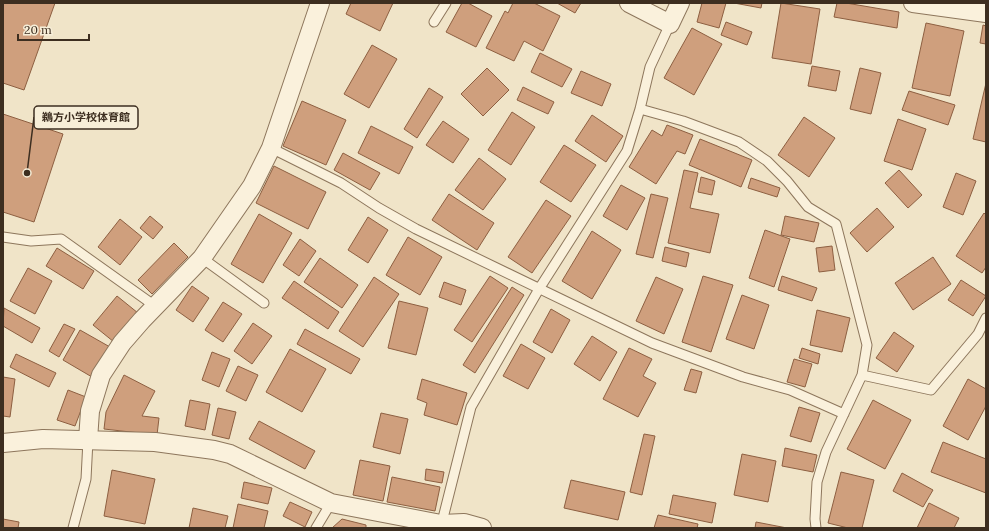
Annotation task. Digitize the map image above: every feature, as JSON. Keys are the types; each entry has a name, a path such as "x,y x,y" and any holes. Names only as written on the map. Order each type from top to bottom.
{"street":[{"path":"88,440 90,411 101,375 122,343 155,306 202,258 252,186 271,148 320,3"},
{"path":"629,3 670,24 680,3"},
{"path":"913,3 986,14"},
{"path":"3,443 43,439 155,442 214,450 230,454 331,503 441,526 464,523 482,528"}],"lane":[{"path":"434,22 446,3"},
{"path":"441,526 471,407 539,289 627,151 640,109 650,67 670,24"},
{"path":"640,109 683,121 739,142 767,161 787,181 808,207 836,224 867,345 862,375 826,452 817,482 816,528"},
{"path":"271,148 341,184 416,229 652,343 743,377 790,390 844,414"},
{"path":"3,237 31,241 61,239 155,306"},
{"path":"202,258 264,302"},
{"path":"862,375 931,390 978,334 986,318"},
{"path":"73,528 86,479 88,440"},
{"path":"316,528 331,503"}],"building":[{"path":"3,3 55,3 24,90 3,83"},
{"path":"351,3 393,3 380,31 346,14"},
{"path":"462,3 468,3 492,16 476,47 446,32"},
{"path":"513,3 534,3 560,16 543,51 524,41 514,61 486,48 505,11 508,13"},
{"path":"557,3 581,3 575,13"},
{"path":"702,3 726,3 719,28 697,22"},
{"path":"734,3 762,3 761,8"},
{"path":"781,3 820,9 811,64 772,58"},
{"path":"837,3 846,3 899,12 897,28 834,17"},
{"path":"726,22 752,32 747,45 721,35"},
{"path":"926,23 964,31 950,96 912,88"},
{"path":"983,25 986,26 986,44 980,43"},
{"path":"692,28 722,44 694,95 664,78"},
{"path":"372,45 397,59 369,108 344,94"},
{"path":"540,53 572,69 562,87 531,72"},
{"path":"812,66 840,71 836,91 808,86"},
{"path":"487,68 509,90 483,116 461,94"},
{"path":"860,68 881,73 871,114 850,109"},
{"path":"581,71 611,84 602,106 571,93"},
{"path":"986,83 986,142 973,139"},
{"path":"523,87 554,102 548,114 517,100"},
{"path":"429,88 443,97 417,138 404,129"},
{"path":"909,91 955,105 948,125 902,110"},
{"path":"302,101 346,120 326,165 283,146"},
{"path":"512,112 535,127 511,165 488,150"},
{"path":"3,114 63,134 34,222 3,212"},
{"path":"592,115 623,136 606,162 575,141"},
{"path":"804,117 835,138 809,177 778,155"},
{"path":"898,119 926,129 912,170 884,161"},
{"path":"443,121 469,139 453,163 426,145"},
{"path":"667,125 693,135 685,154 677,151 656,184 629,167 652,130 662,136"},
{"path":"371,126 413,147 399,174 358,153"},
{"path":"700,139 752,160 741,187 689,165"},
{"path":"564,145 596,165 571,202 540,182"},
{"path":"343,153 380,173 370,190 334,170"},
{"path":"479,158 506,179 483,210 455,190"},
{"path":"274,166 326,192 308,229 256,203"},
{"path":"684,170 698,173 690,208 719,214 710,253 668,243"},
{"path":"899,170 922,195 908,208 885,183"},
{"path":"956,173 976,181 963,215 943,207"},
{"path":"701,177 715,181 712,195 698,192"},
{"path":"751,178 780,188 777,197 748,188"},
{"path":"621,185 645,198 627,230 603,216"},
{"path":"449,194 494,223 477,250 432,220"},
{"path":"651,194 668,198 653,258 636,254"},
{"path":"546,200 571,216 532,273 508,257"},
{"path":"877,208 894,227 867,252 850,233"},
{"path":"984,213 986,215 986,267 982,273 956,256"},
{"path":"259,214 292,233 263,283 231,264"},
{"path":"150,216 163,227 153,239 140,228"},
{"path":"785,216 819,223 814,242 781,235"},
{"path":"368,217 388,230 368,263 348,250"},
{"path":"120,219 142,237 120,265 98,247"},
{"path":"765,230 790,239 774,287 749,278"},
{"path":"592,231 621,250 592,299 562,281"},
{"path":"408,237 442,257 420,295 386,275"},
{"path":"300,239 316,251 299,276 283,265"},
{"path":"174,243 188,257 152,294 138,280"},
{"path":"832,246 835,270 819,272 816,248"},
{"path":"665,247 689,253 686,267 662,261"},
{"path":"57,248 94,271 83,289 46,266"},
{"path":"933,257 951,284 913,310 895,283"},
{"path":"320,258 358,285 342,308 304,282"},
{"path":"28,268 52,281 35,314 10,301"},
{"path":"490,276 508,288 472,342 454,330"},
{"path":"703,276 733,285 711,352 682,342"},
{"path":"782,276 817,288 812,301 778,290"},
{"path":"374,277 399,294 363,347 339,331"},
{"path":"656,277 683,289 664,334 636,321"},
{"path":"961,280 986,296 973,316 948,300"},
{"path":"294,281 339,312 328,329 282,298"},
{"path":"444,282 466,290 461,305 439,297"},
{"path":"192,286 209,298 193,322 176,310"},
{"path":"512,287 524,295 475,373 463,365"},
{"path":"742,295 769,305 754,349 726,339"},
{"path":"117,296 138,313 114,342 93,325"},
{"path":"399,301 428,308 416,355 388,348"},
{"path":"223,302 242,314 223,342 205,330"},
{"path":"4,308 40,328 32,343 3,326"},
{"path":"551,309 570,320 552,353 533,342"},
{"path":"817,310 850,318 842,352 810,345"},
{"path":"253,323 272,336 252,364 234,351"},
{"path":"64,324 75,329 59,357 49,351"},
{"path":"305,329 360,359 351,374 297,344"},
{"path":"80,330 110,347 92,377 63,360"},
{"path":"894,332 914,346 897,372 876,358"},
{"path":"592,336 617,352 600,381 574,364"},
{"path":"521,344 545,358 528,389 503,376"},
{"path":"629,348 652,359 643,376 656,383 638,417 603,399"},
{"path":"802,348 820,354 818,364 799,358"},
{"path":"290,349 326,369 302,412 266,392"},
{"path":"212,352 230,359 219,387 202,380"},
{"path":"16,354 56,373 49,387 10,367"},
{"path":"794,359 812,364 805,387 787,382"},
{"path":"238,366 258,375 246,401 226,391"},
{"path":"691,369 702,372 696,393 684,390"},
{"path":"124,375 155,391 142,416 159,418 157,435 104,429 106,412"},
{"path":"3,377 15,379 10,417 3,416"},
{"path":"422,379 467,393 457,425 424,415 427,403 417,399"},
{"path":"968,379 986,389 986,406 968,440 943,426"},
{"path":"68,390 86,397 75,426 57,420"},
{"path":"190,400 210,404 205,430 185,426"},
{"path":"873,400 911,420 885,469 847,449"},
{"path":"799,407 820,413 811,442 790,436"},
{"path":"218,408 236,412 229,439 212,435"},
{"path":"381,413 408,419 400,454 373,447"},
{"path":"259,421 315,451 305,469 249,439"},
{"path":"644,434 655,436 642,495 630,492"},
{"path":"943,442 986,459 986,493 931,472"},
{"path":"785,448 817,455 813,472 782,466"},
{"path":"742,454 776,461 768,502 734,495"},
{"path":"360,460 390,466 383,501 353,495"},
{"path":"426,469 444,472 442,483 425,480"},
{"path":"112,470 155,479 145,524 104,516"},
{"path":"841,472 874,480 862,528 848,528 828,523"},
{"path":"902,473 933,490 923,507 893,491"},
{"path":"392,477 440,487 435,511 387,502"},
{"path":"571,480 625,492 618,520 564,508"},
{"path":"244,482 272,488 268,504 241,498"},
{"path":"673,495 716,503 712,523 669,514"},
{"path":"290,502 312,512 305,527 283,516"},
{"path":"929,503 959,518 954,528 917,528"},
{"path":"238,504 268,511 264,528 233,528"},
{"path":"193,508 228,516 225,528 189,528"},
{"path":"658,515 698,524 697,528 654,528"},
{"path":"3,519 19,522 18,528 3,528"},
{"path":"342,519 366,525 366,528 332,528"},
{"path":"756,522 787,528 755,528"}],"place":[{"name":"鵜方小学校体育館","path":"27,173"}]}
